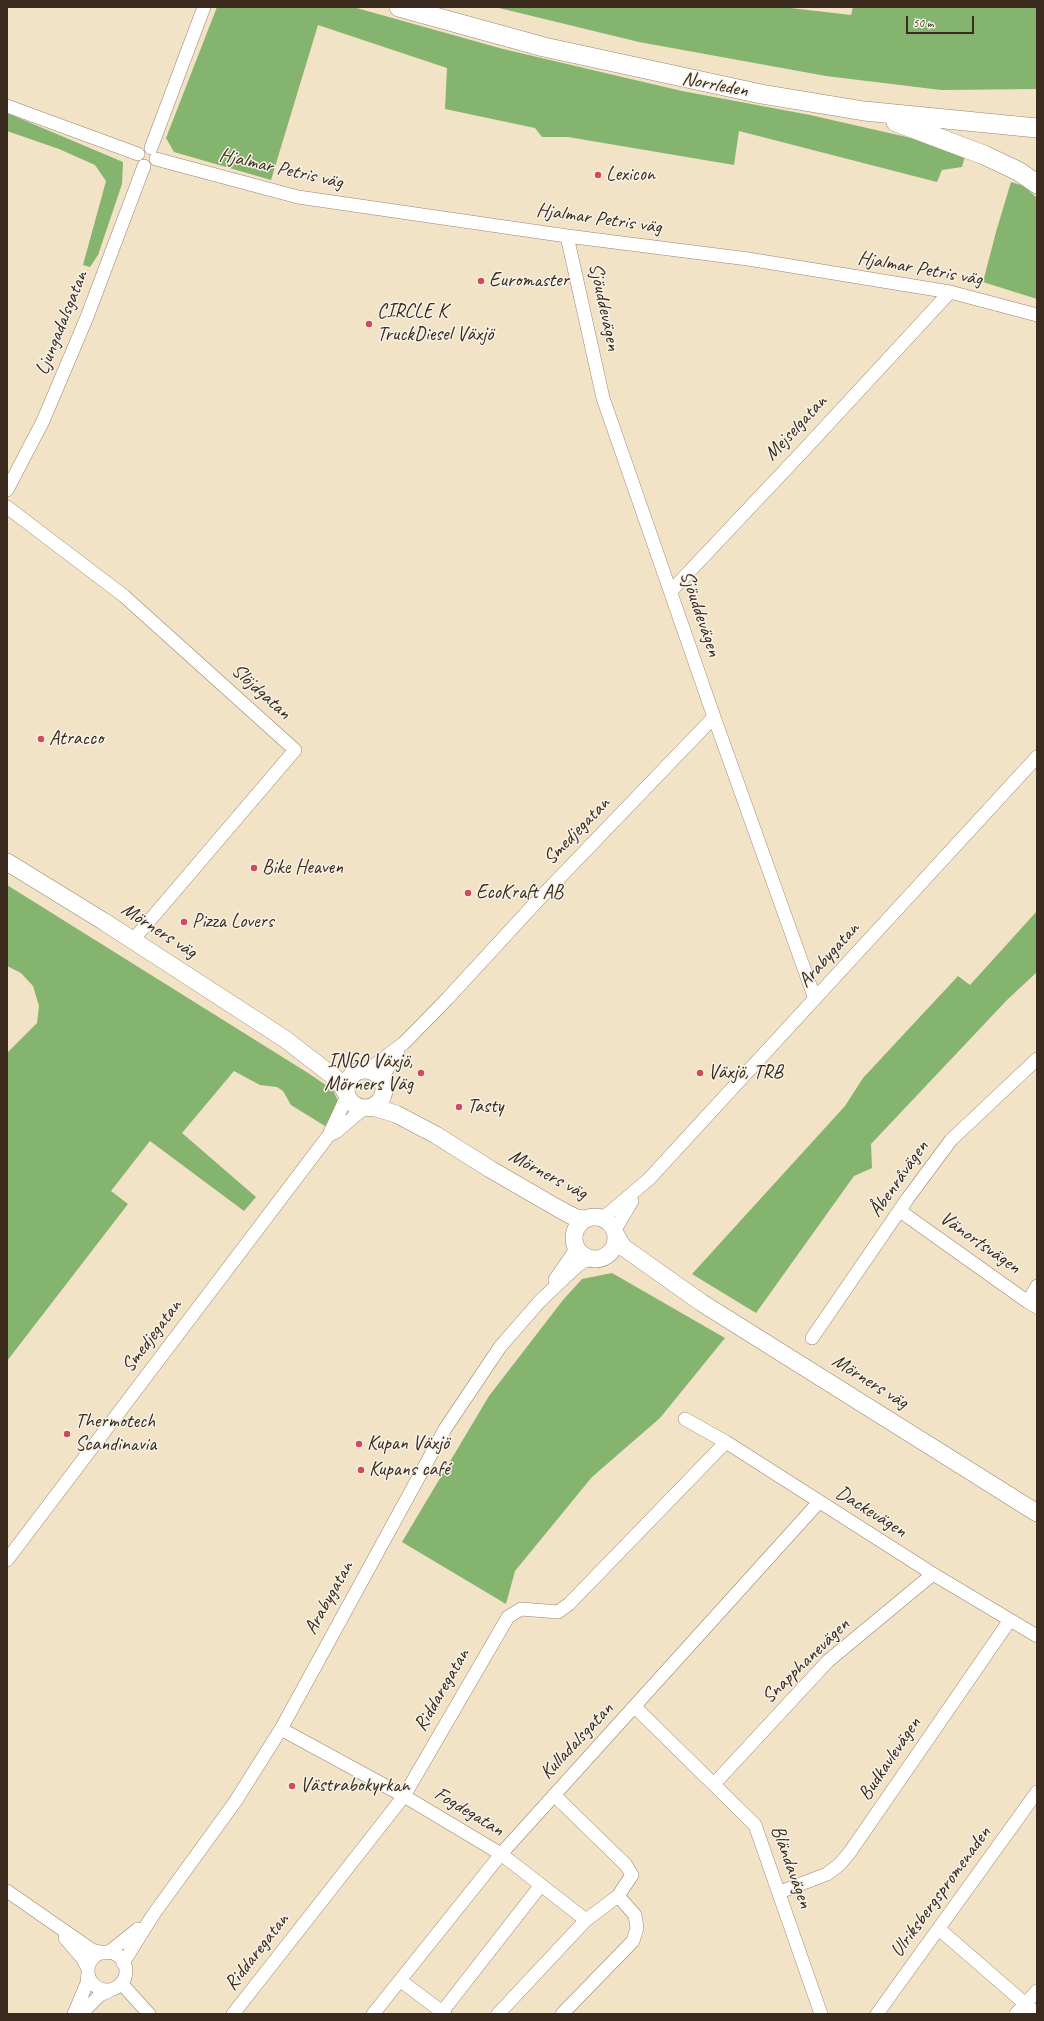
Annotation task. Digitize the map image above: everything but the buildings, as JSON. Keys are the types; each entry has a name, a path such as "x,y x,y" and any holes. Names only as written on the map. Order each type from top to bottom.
{"highway":[{"name":"Norrleden","path":"399,7 544,48 761,94 864,111 1037,128"},
{"name":"Norrleden","path":"430,7 559,42 704,74 865,101 1037,120"},
{"path":"864,111 984,155 1018,171 1037,184"}],"main road":[{"name":"Mörners väg","path":"7,862 133,940 285,1039 338,1080 347,1094"},
{"name":"Mörners väg","path":"285,1039 334,1064 363,1071"},
{"path":"363,1071 377,1074 383,1084 382,1099 368,1108 353,1104 347,1094 349,1078 363,1071"},
{"name":"Mörners väg","path":"383,1084 388,1094 401,1107 436,1135"},
{"name":"Mörners väg","path":"368,1108 396,1114 436,1135 490,1169 569,1214 585,1219"},
{"name":"Mörners väg","path":"490,1169 565,1224 570,1230 574,1241"},
{"path":"594,1216 611,1228 613,1249 600,1257 580,1253 574,1241 578,1225 585,1219 594,1216"},
{"name":"Mörners väg","path":"611,1228 623,1247 702,1303 1037,1514"},
{"name":"Mörners väg","path":"600,1257 618,1258 702,1303"}],"street":[{"path":"154,154 143,148 138,154 138,160 144,166 152,166 154,154 204,7"},
{"path":"7,106 138,154"},
{"name":"Hjalmar Petris väg","path":"154,154 298,197 567,236 748,259 950,292 1037,315"},
{"name":"Ljungadalsgatan","path":"7,490 43,421 87,316 144,166"},
{"name":"Sjöuddevägen","path":"567,236 603,398 714,717 815,999"},
{"name":"Mejselgatan","path":"671,591 950,292"},
{"name":"Slöjdgatan","path":"7,507 124,596 294,750 133,940"},
{"name":"Smedjegatan","path":"363,1071 404,1042 714,717"},
{"name":"Arabygatan","path":"611,1228 622,1216 649,1179 1037,757"},
{"name":"Smedjegatan","path":"383,1084 389,1067 404,1042"},
{"name":"Åbenråvägen","path":"812,1338 951,1140 1037,1059"},
{"name":"Smedjegatan","path":"7,1560 329,1135 347,1094"},
{"name":"Smedjegatan","path":"329,1135 336,1132 368,1108"},
{"name":"Vänortsvägen","path":"900,1211 1032,1304"},
{"name":"Arabygatan","path":"540,1301 570,1257 574,1241"},
{"name":"Arabygatan","path":"123,1963 153,1915 235,1802 281,1729 445,1429 500,1347 540,1301 577,1266 586,1260 600,1257"},
{"path":"1032,1304 1037,1286"},
{"name":"Dackevägen","path":"685,1419 726,1442 933,1574 1037,1636"},
{"name":"Riddaregatan","path":"233,2014 404,1796 508,1617 521,1609 558,1612 569,1604 726,1442"},
{"name":"Kulladalsgatan","path":"374,2014 502,1854 818,1502"},
{"name":"Snapphanevägen","path":"714,1784 828,1661 933,1574"},
{"name":"Budkavlevägen","path":"780,1892 827,1874 840,1864 850,1852 1010,1620"},
{"name":"Bländavägen","path":"635,1707 755,1825 780,1892 821,2014"},
{"name":"Fogdegatan","path":"281,1729 404,1796 502,1854 586,1920"},
{"name":"Ulriksbergspromenaden","path":"877,2014 939,1929 1033,1807 1037,1792"},
{"path":"498,2014 586,1920 618,1896 632,1875 626,1865 554,1795"},
{"path":"401,1981 444,2013 541,1885"},
{"path":"7,1891 42,1917 92,1950 118,1956 123,1963 125,1974 116,1987 100,1995 81,2014"},
{"path":"562,2014 633,1941 637,1928 635,1915 618,1896"},
{"name":"Arabygatan","path":"106,1953 130,1937 153,1915"},
{"path":"42,1917 72,1946 83,1959 92,1983 96,1987 102,1990 116,1987"},
{"path":"939,1929 1037,2014"},
{"path":"74,2014 87,1983 88,1971 93,1958 106,1953"},
{"path":"116,1987 149,2014"},
{"path":"1016,2014 1037,1991"}],"green space":[{"path":"217,7 353,7 503,49 682,91 810,115 933,143 965,156 962,167 942,170 937,182 739,131 734,165 568,137 542,137 535,128 445,109 447,68 318,25 271,180 174,152 166,138"},
{"path":"495,7 782,7 851,15 853,7 1037,7 1037,89 941,90 826,76 639,42"},
{"path":"7,113 123,162 122,184 98,255 90,267 83,265 106,181 95,165 59,149 7,131"},
{"path":"1011,182 1024,186 1037,198 1037,299 983,282"},
{"path":"7,885 308,1073 333,1090 339,1103 325,1126 291,1105 283,1091 277,1087 260,1085 234,1071 182,1133 256,1197 244,1211 150,1141 111,1191 128,1204 7,1361 7,1053 37,1023 39,1006 33,986 21,973 7,966"},
{"path":"1037,911 1037,972 1007,1000 871,1144 872,1168 854,1176 756,1313 692,1274 845,1106 863,1078 958,976 970,985"},
{"path":"612,1273 725,1338 660,1418 592,1477 515,1571 506,1604 402,1542 489,1396 563,1300 582,1279"}],"place":[{"name":"Lexicon","path":"598,175"},
{"name":"Euromaster","path":"481,281"},
{"name":"CIRCLE K TruckDiesel Växjö","path":"369,324"},
{"name":"Atracco","path":"41,739"},
{"name":"Bike Heaven","path":"254,868"},
{"name":"EcoKraft AB","path":"468,893"},
{"name":"Pizza Lovers","path":"184,922"},
{"name":"INGO Växjö, Mörners Väg","path":"421,1073"},
{"name":"Växjö, TRB","path":"700,1073"},
{"name":"Tasty","path":"459,1107"},
{"name":"Thermotech Scandinavia","path":"67,1434"},
{"name":"Kupan Växjö","path":"359,1444"},
{"name":"Kupans café","path":"361,1470"},
{"name":"Västrabokyrkan","path":"292,1786"}]}
